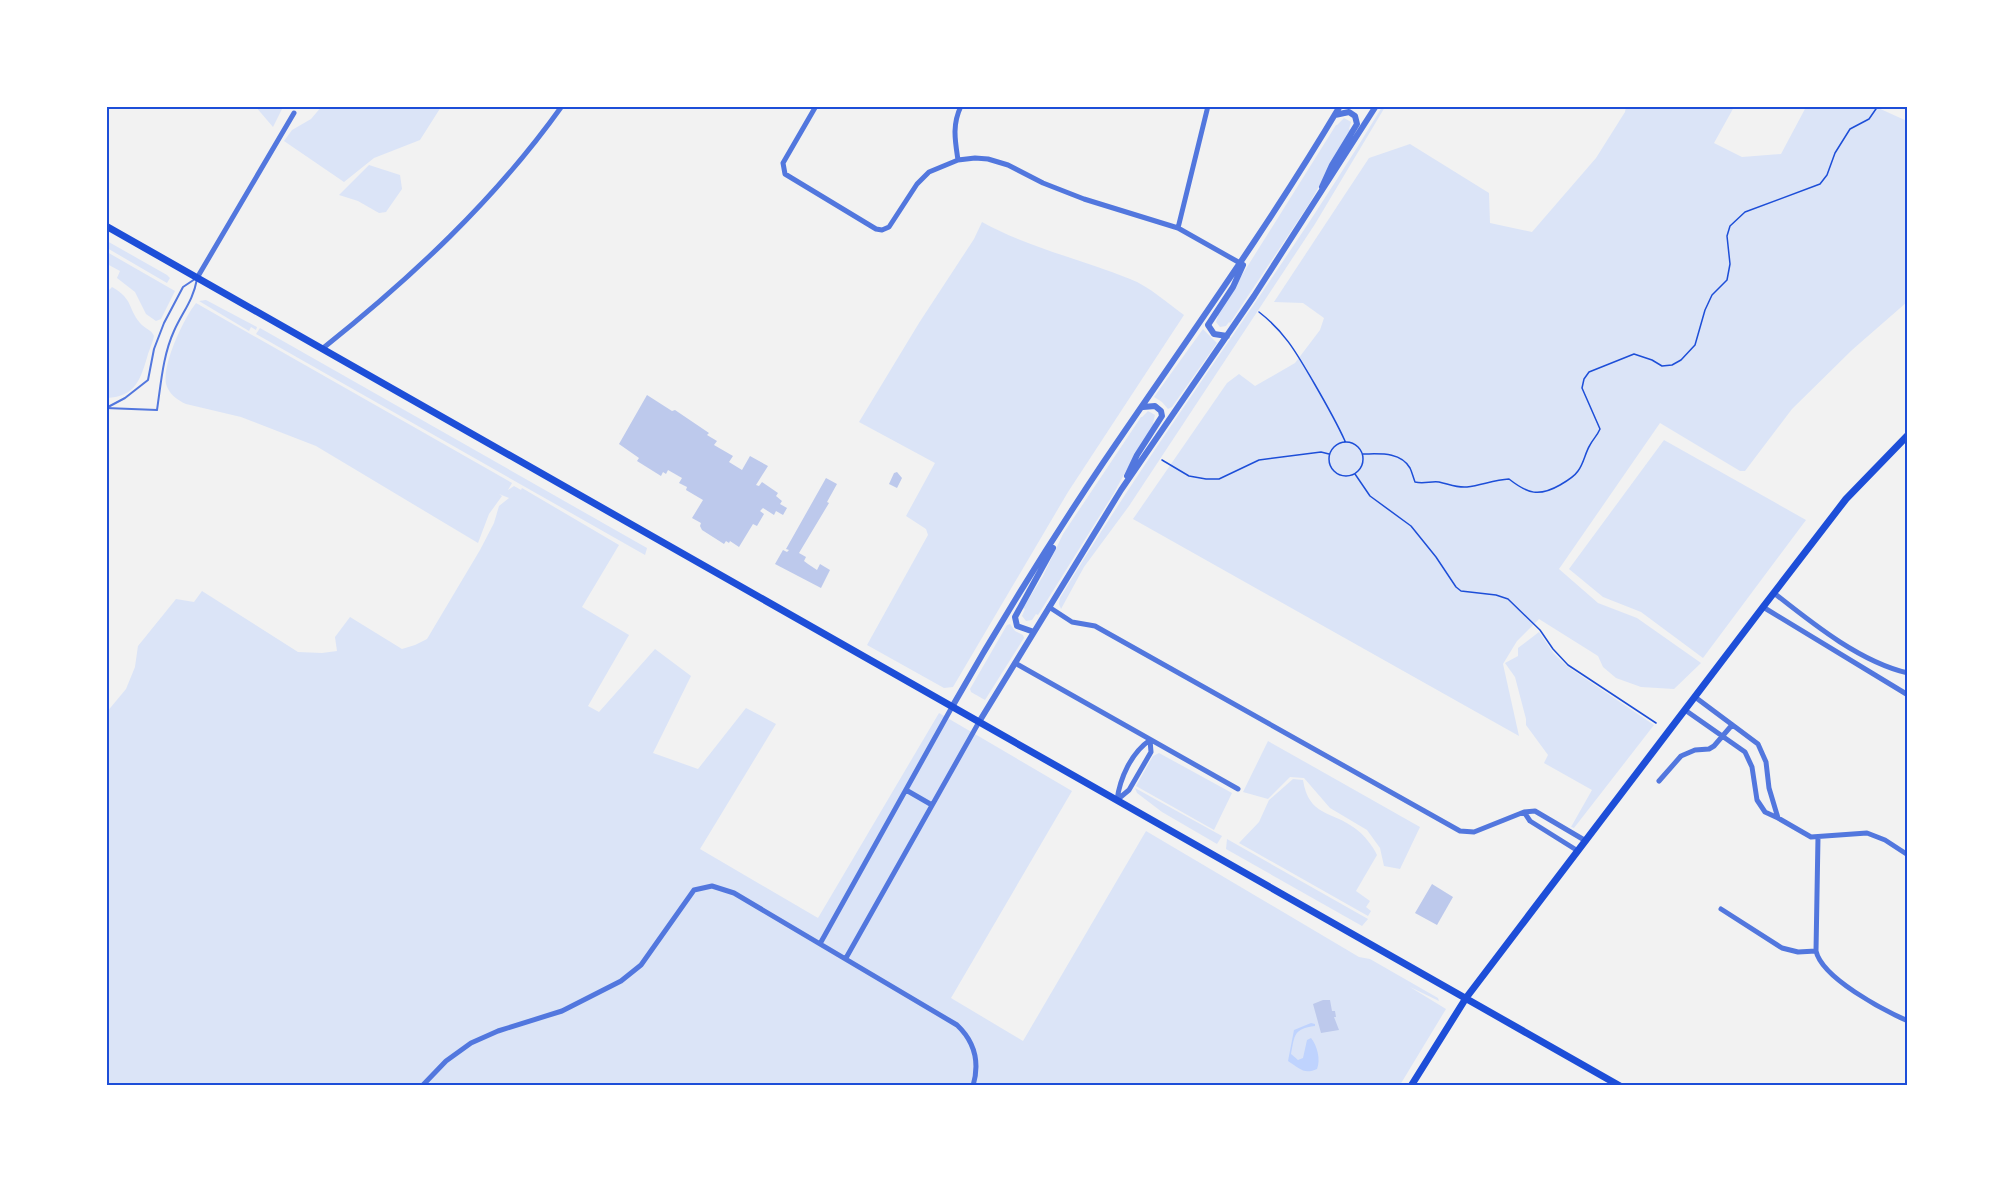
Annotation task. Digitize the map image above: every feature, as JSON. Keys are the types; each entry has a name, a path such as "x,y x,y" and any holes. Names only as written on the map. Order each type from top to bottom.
{"main road":[{"path":"106,226 1620,1086"},
{"path":"1411,1086 1466,998 1763,607 1846,499 1908,435"}],"street":[{"path":"322,349 401,284 451,236 508,175 562,106"},
{"path":"816,106 787,156 783,168 789,177 882,230 889,227 917,184 939,167 958,160 988,159 1008,165 1084,200 1178,228 1240,263"},
{"path":"958,160 954,135 961,106"},
{"path":"1178,228 1208,106"},
{"path":"821,942 952,707 1015,601 1240,263 1340,106"},
{"path":"846,958 979,722 1121,490 1313,207 1376,106"},
{"path":"1313,207 1332,165 1357,124 1355,116 1349,112 1335,115"},
{"path":"197,278 294,113"},
{"path":"1227,336 1214,334 1208,325 1233,287 1253,243"},
{"path":"1121,490 1137,455 1162,416 1161,411 1155,406 1143,407"},
{"path":"1034,632 1017,626 1015,617 1039,576 1060,531"},
{"path":"1774,593 1870,660 1908,673"},
{"path":"1049,607 1072,622 1095,626 1460,831 1474,832 1524,812 1535,811 1586,841"},
{"path":"1763,607 1908,695"},
{"path":"1015,663 1238,789"},
{"path":"1695,697 1758,744 1766,762 1769,788 1778,818"},
{"path":"1685,710 1745,752 1752,766 1757,800 1766,812 1805,835 1818,837 1866,833 1885,840 1908,855"},
{"path":"1659,781 1681,756 1695,750 1709,748 1723,736 1732,724"},
{"path":"1117,800 1128,790 1151,752 1149,740"},
{"path":"1117,800 1122,780 1140,747 1149,740"},
{"path":"1752,766 1766,762"},
{"path":"906,790 932,805"},
{"path":"1524,812 1530,821 1578,851"},
{"path":"1818,837 1816,951 1820,962 1836,977 1882,1008 1908,1021"},
{"path":"422,1086 446,1061 471,1043 498,1031 562,1011 621,981 648,957 673,917 694,890 712,886 734,892 948,1018 965,1033 976,1056 977,1066 973,1086"},
{"path":"1721,909 1782,948 1798,952 1816,951"}],"lane":[{"path":"106,408 125,399 148,380 154,349 164,323 183,287 197,278"},
{"path":"106,408 158,410 164,362 174,332 194,296 197,278"}],"path":[{"path":"1363,454 1386,453 1395,456 1410,468 1415,482 1425,484 1439,482 1455,488 1509,479 1530,492 1545,493 1568,480 1583,464 1587,451 1600,429 1582,388 1589,372 1634,354 1662,366 1672,365 1681,360 1695,345 1712,295 1727,280 1730,264 1727,236 1730,226 1745,212 1820,184 1827,175 1835,153 1850,129 1869,119 1878,106"},
{"path":"1259,312 1293,345 1345,441"},
{"path":"1345,441 1356,445 1363,454 1362,466 1355,474 1343,476 1333,471 1328,460 1335,445 1345,441"},
{"path":"1162,460 1189,476 1219,479 1259,460 1321,452 1329,454"},
{"path":"1355,474 1370,496 1411,526 1456,587 1461,591 1496,595 1508,599 1540,630 1568,665 1656,723"}],"shaded area":[{"path":"255,106 283,106 283,107 273,127"},
{"path":"322,106 441,107 420,140 374,158 344,182 284,141 292,130 311,119"},
{"path":"1382,107 1385,107 1315,224 1129,506 1084,567 1061,609 1060,598 1099,536 1303,231"},
{"path":"1626,107 1734,107 1714,143 1742,157 1781,154 1806,107 1876,107 1907,121 1907,302 1852,350 1792,409 1745,471 1740,471 1660,423 1559,569 1598,603 1637,618 1701,663 1674,689 1641,687 1616,678 1603,667 1598,656 1539,619 1517,641 1503,664 1519,736 1133,519 1227,383 1239,374 1255,386 1295,363 1320,330 1324,318 1303,303 1274,302 1369,158 1410,144 1489,193 1490,223 1532,232 1596,158"},
{"path":"1344,118 1351,122 1349,129 1351,130 1309,204 1230,323 1220,327 1216,322 1217,315 1336,125"},
{"path":"369,165 400,175 402,189 386,212 379,213 358,201 339,195"},
{"path":"982,222 1018,239 1137,282 1184,315 1068,492 953,687 944,688 867,645 928,535 926,529 906,516 935,463 859,422 919,323 974,239"},
{"path":"107,241 167,275 170,278 167,283 107,248"},
{"path":"107,252 175,291 161,319 156,321 146,314 135,292 117,278 120,271 107,264"},
{"path":"112,287 124,296 140,323 154,336 136,385 125,394 107,398 107,292"},
{"path":"206,300 257,327 256,330 251,327 249,331 199,301"},
{"path":"196,303 512,483 508,490 514,486 521,490 522,488 619,545 582,607 629,635 588,706 599,712 655,649 691,676 653,753 698,769 746,708 776,724 700,849 818,918 939,713 1072,791 951,998 1023,1041 1146,831 1359,957 1370,959 1438,998 1439,1001 1410,987 1446,1009 1400,1085 107,1085 106,713 126,689 135,667 138,646 176,599 194,602 202,591 298,652 337,651 335,637 350,617 402,649 415,645 427,639 480,550 494,523 499,506 509,498 499,494 502,496 489,514 478,543 316,446 241,417 180,401 167,388 167,365 180,330"},
{"path":"260,328 647,548 645,555 256,334"},
{"path":"1203,329 1217,343 1172,407 1168,409 1154,397"},
{"path":"1148,411 1155,415 1153,423 1155,424 1038,615 1026,621 1022,616 1025,609 1023,608 1043,576 1063,534 1141,417"},
{"path":"1664,440 1806,520 1703,658 1641,612 1603,597 1569,569"},
{"path":"1010,624 1024,638 985,700 971,692 970,689 1007,625"},
{"path":"1539,632 1554,654 1568,667 1654,725 1574,828 1571,827 1592,790 1544,763 1548,755 1526,725 1515,677 1505,663 1518,656 1518,648"},
{"path":"1268,741 1420,827 1400,869 1384,866 1380,848 1367,830 1330,808 1304,778 1290,777 1268,799 1243,792"},
{"path":"1159,753 1232,793 1214,830 1136,786 1153,756"},
{"path":"1293,779 1303,780 1310,801 1322,811 1356,829 1377,855 1356,891 1370,901 1366,907 1371,911 1368,916 1239,843 1259,822 1269,800"},
{"path":"1135,788 1222,836 1217,844 1162,812 1137,793"},
{"path":"1227,839 1368,919 1362,926 1226,849"}],"water":[{"path":"1311,1023 1315,1026 1303,1029 1296,1034 1291,1054 1298,1060 1303,1058 1307,1040 1311,1038 1317,1049 1319,1061 1317,1069 1309,1071 1302,1070 1288,1061 1294,1030"}],"building":[{"path":"647,395 672,411 675,410 709,433 707,435 717,441 714,445 733,456 729,462 742,470 750,456 768,466 756,485 759,486 762,482 778,493 776,496 782,501 780,504 787,508 783,515 776,511 774,515 763,508 760,511 764,514 757,526 753,524 739,547 730,541 724,544 702,530 701,523 692,518 703,500 679,483 682,478 668,470 661,476 637,461 639,458 619,444"},
{"path":"897,472 902,478 897,488 889,484 894,473"},
{"path":"826,478 837,484 827,502 829,503 799,553 806,557 804,561 817,570 820,564 830,570 821,588 775,564 783,550 787,552 789,550 786,549"},
{"path":"1432,884 1453,897 1437,925 1415,913"},
{"path":"1330,1000 1339,1030 1321,1033 1313,1004"}]}
